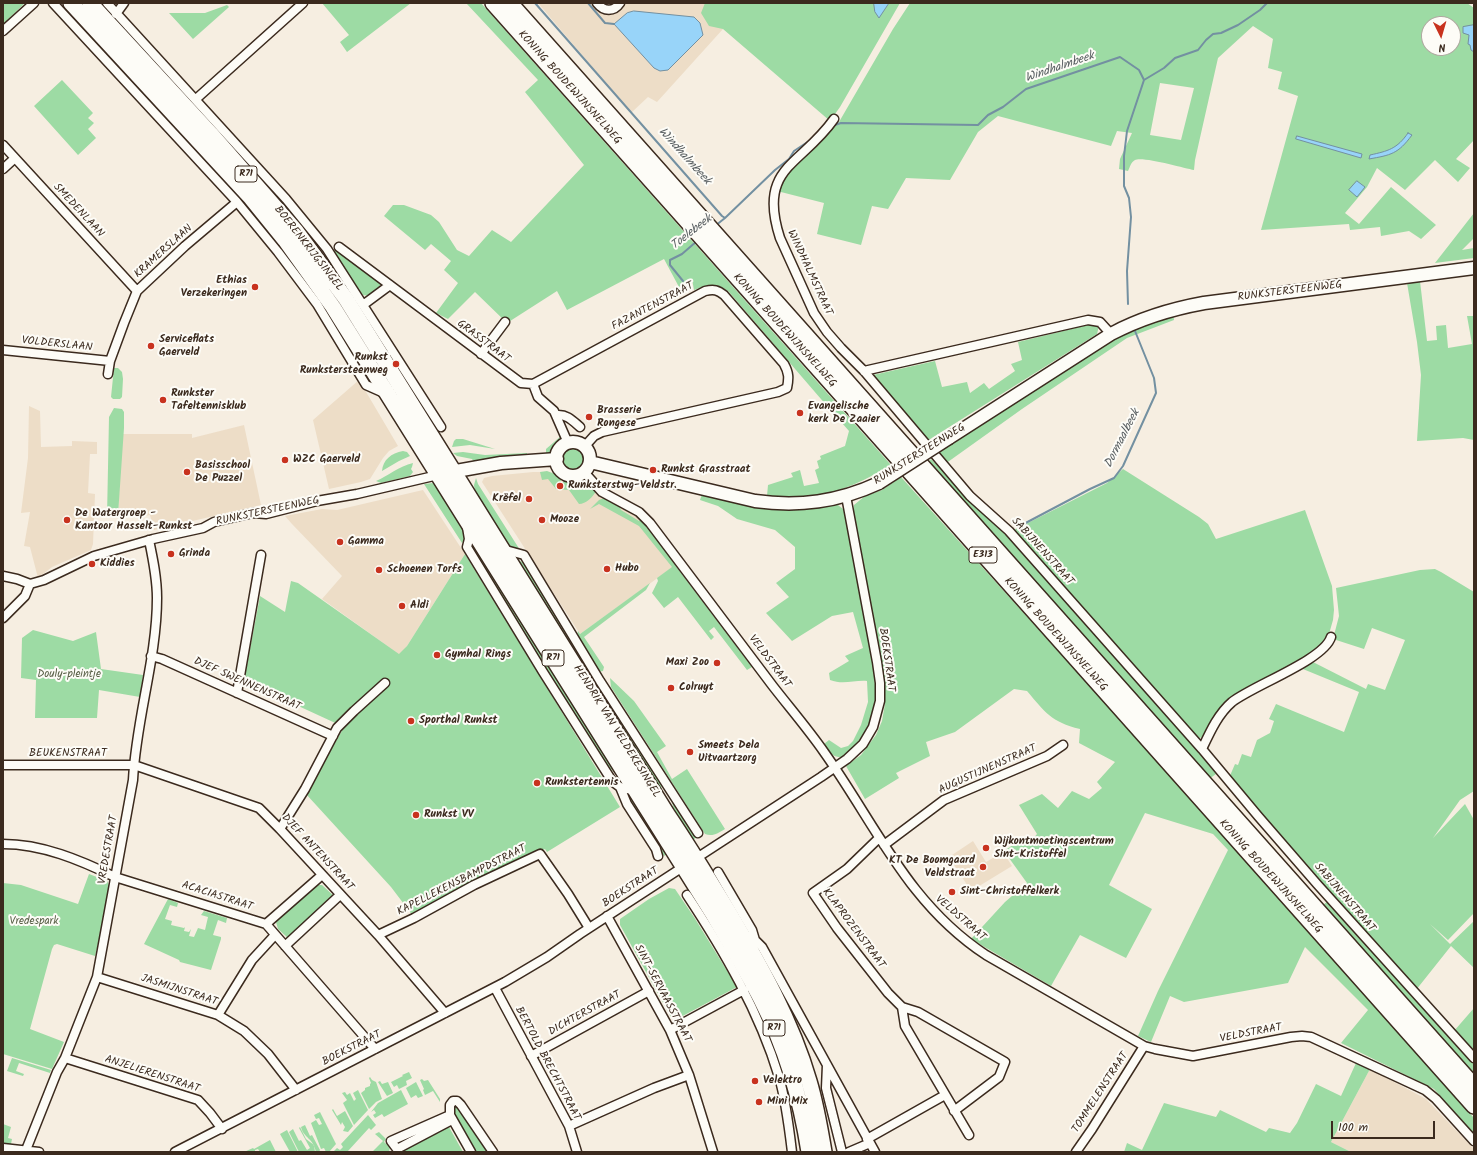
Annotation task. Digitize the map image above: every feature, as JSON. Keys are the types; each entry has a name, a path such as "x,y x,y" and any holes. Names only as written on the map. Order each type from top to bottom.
{"highway":[{"name":"BOERENKRIJGSINGEL","path":"71,3 251,198 285,240 333,307 438,475"},
{"name":"BOERENKRIJGSINGEL","path":"90,3 211,134 296,231 346,299 453,471"},
{"name":"KONING BOUDEWIJNSNELWEG","path":"493,3 1474,1106"},
{"name":"KONING BOUDEWIJNSNELWEG","path":"510,3 1474,1086"},
{"name":"HENDRIK VAN VELDEKESINGEL","path":"453,471 667,814 748,937 789,1027 809,1081 821,1130 824,1152"},
{"name":"HENDRIK VAN VELDEKESINGEL","path":"438,475 713,914 761,1000 775,1031 794,1084 809,1152"}],"street":[{"path":"3,31 34,3"},
{"path":"53,3 237,202 278,252 317,304 366,385 388,394"},
{"name":"BOERENKRIJGSINGEL","path":"107,3 286,199 322,243 364,305 417,392 441,427"},
{"path":"116,14 124,3"},
{"path":"196,99 303,3"},
{"path":"597,3 601,7 609,10 617,7 620,3"},
{"name":"WINDHALMSTRAAT","path":"834,119 818,138 793,161 780,177 775,186 773,210 775,225 780,238 814,313 827,332 864,371"},
{"name":"SMEDENLAAN","path":"3,145 137,291"},
{"path":"203,166 204,148"},
{"path":"3,169 15,158"},
{"name":"KRAMERSLAAN","path":"108,374 110,361 137,291 237,202"},
{"name":"GRASSTRAAT","path":"339,247 517,381 523,384 533,384"},
{"name":"RUNKSTERSTEENWEG","path":"587,467 777,504 798,504 846,496 879,483 1111,334 1131,324 1153,316 1174,309 1204,303 1474,268"},
{"path":"364,305 390,285"},
{"name":"FAZANTENSTRAAT","path":"533,384 705,291 718,290 784,364 788,371 789,379 787,388 778,392 602,432 594,436 584,446"},
{"path":"864,371 1088,320 1100,322 1111,334"},
{"path":"480,354 505,322"},
{"name":"VOLDERSLAAN","path":"3,350 110,361"},
{"name":"SABIJNENSTRAAT","path":"864,371 970,496 1009,531 1202,749 1312,879 1474,1058"},
{"path":"533,384 538,397 552,408 568,443"},
{"name":"BOERENKRIJGSINGEL","path":"417,392 423,423"},
{"path":"556,415 562,414 567,416 580,427"},
{"path":"576,442 584,446 590,453 587,467 577,475 565,473 558,466 557,459 560,449 568,443 576,442"},
{"name":"RUNKSTERSTEENWEG","path":"30,584 44,580 94,556 149,540 203,528 214,522 247,515 266,514 317,501 357,494 453,471 501,463 557,459"},
{"name":"VELDSTRAAT","path":"587,467 602,492 638,512 650,523 824,751 905,878 948,926 972,946 1144,1046 1193,1056 1291,1037 1311,1037 1425,1090 1436,1099 1474,1141"},
{"name":"BOEKSTRAAT","path":"175,1152 495,988 531,967 834,768 857,751 869,735 878,715 881,692 877,662 846,496"},
{"name":"HENDRIK VAN VELDEKESINGEL","path":"467,521 469,539 467,547 543,672 612,781 620,787 637,791"},
{"name":"VREDESTRAAT","path":"26,1150 97,977 133,780 134,754 155,627 157,598 154,562 149,540"},
{"name":"HENDRIK VAN VELDEKESINGEL","path":"502,549 524,555 600,681 698,833"},
{"path":"237,693 261,555"},
{"path":"3,576 30,584 25,596 3,618"},
{"path":"1202,749 1220,715 1232,702 1312,658 1329,643 1331,637"},
{"name":"DJEF SWENNENSTRAAT","path":"151,656 162,659 333,736"},
{"path":"280,829 290,816 337,728 385,683"},
{"name":"AUGUSTIJNENSTRAAT","path":"881,842 944,800 1048,756 1063,745"},
{"name":"BEUKENSTRAAT","path":"3,765 134,765"},
{"name":"DJEF ANTENSTRAAT","path":"134,765 259,808 378,935 445,1013"},
{"name":"HENDRIK VAN VELDEKESINGEL","path":"620,787 627,804 656,849 658,856"},
{"name":"HENDRIK VAN VELDEKESINGEL","path":"667,814 669,788"},
{"name":"KLAPROZENSTRAAT","path":"881,842 813,893 837,928 888,993 902,1007 918,1012 1005,1062 999,1077 954,1111"},
{"name":"ACACIASTRAAT","path":"3,844 21,844 36,847 92,866 115,877 266,924"},
{"name":"KAPELLEKENSBAMPDSTRAAT","path":"378,935 414,918 474,885 540,854 568,894 589,928"},
{"name":"HENDRIK VAN VELDEKESINGEL","path":"718,872 752,930 748,937 762,947 875,1152"},
{"path":"322,875 266,924 375,1049"},
{"path":"284,946 340,895"},
{"path":"687,895 710,930 744,990 758,1021 779,1078 786,1104 792,1152"},
{"path":"710,930 713,914"},
{"name":"SINT-SERVAASSTRAAT","path":"607,916 670,1030 689,1075 713,1152"},
{"path":"218,1015 252,960 275,935"},
{"name":"JASMIJNSTRAAT","path":"97,977 218,1015 244,1031 268,1054 296,1090"},
{"name":"BERTOLD BRECHTSTRAAT","path":"495,988 569,1126 577,1152"},
{"path":"670,1030 744,990"},
{"name":"DICHTERSTRAAT","path":"531,1056 649,991"},
{"path":"902,1007 905,1026 968,1134"},
{"name":"TOMMELENSTRAAT","path":"1076,1152 1144,1046"},
{"name":"ANJELIERENSTRAAT","path":"65,1058 198,1100 222,1129"},
{"path":"827,1064 826,1088 842,1152"},
{"path":"569,1126 654,1088 689,1075"},
{"path":"849,1152 945,1095"},
{"path":"471,1152 451,1118 450,1105 453,1101 457,1101 461,1105 492,1152"},
{"path":"451,1118 397,1149 391,1141 451,1118"},
{"path":"3,1148 39,1152"}],"shaded area":[{"path":"538,3 742,3 723,29 657,102 648,97 631,113"},
{"path":"359,380 398,446 389,451 383,458 370,479 329,489 313,420"},
{"path":"29,406 40,411 41,447 72,446 72,441 97,442 97,454 90,454 88,493 95,494 93,544 91,550 52,567 38,578 30,547 24,546 30,512 21,513 28,458"},
{"name":"Basisschool De Puzzel","path":"244,425 261,505 154,530 150,515 145,516 143,508 118,515 122,434 192,434 192,438"},
{"path":"544,472 573,484 578,488 590,484 597,492 632,511 648,524 677,564 580,634 482,482 484,478 492,476"},
{"path":"423,490 465,554 400,655 322,599 342,576 285,516 322,509 337,510"},
{"name":"KT De Boomgaard Veldstraat","path":"973,841 986,862 1003,852 1012,866 971,891 949,857"},
{"path":"1370,1069 1426,1099 1474,1149 1474,1152 1351,1152 1331,1142"}],"green space":[{"path":"3,3 25,3 3,24"},
{"path":"322,3 411,3 347,52 340,42 349,35"},
{"path":"466,3 481,3 891,465 860,482 832,492 802,497 767,496 768,485 793,477 791,473 800,470 804,486 819,483 815,470 819,468 817,461 821,459 820,456 845,446 849,431 729,292 712,285 694,290 692,279 679,287 664,259 567,310 557,291 507,323 475,292 448,319 436,313 458,283 444,270 451,261 431,244 425,250 384,216 393,205 404,205 431,215 439,222 457,250 469,256 492,230 511,242 584,165 525,92 538,80"},
{"path":"705,3 874,3 879,17 889,3 900,3 840,107 830,121 723,29 709,26 701,13"},
{"path":"910,3 1467,3 1474,8 1474,140 1456,159 1470,168 1458,182 1435,160 1405,190 1377,168 1367,187 1345,213 1359,224 1391,187 1436,225 1421,239 1409,231 1381,236 1380,227 1350,230 1349,224 1261,230 1298,96 1278,89 1282,72 1268,68 1273,39 1253,26 1218,58 1194,170 1139,159 1132,162 1128,171 1119,169 1120,159 1132,133 1117,131 1111,146 998,116 978,132 950,180 906,178 888,209 872,206 861,245 817,234 824,203 777,191 783,176 839,122 893,29","holes":["1160,83 1194,88 1181,140 1150,135"]},
{"path":"227,5 229,7 193,39 169,13 205,13"},
{"path":"62,80 93,113 88,118 94,123 88,129 96,138 78,155 34,106"},
{"path":"1474,213 1474,238 1462,250 1474,248 1474,258 1435,263"},
{"path":"337,249 382,284 369,296 363,295 334,253"},
{"path":"1420,281 1427,341 1437,340 1436,326 1446,325 1448,348 1472,344 1467,316 1474,316 1474,440 1463,438 1417,441 1421,375 1407,283"},
{"path":"1173,313 1174,320 1127,338 1022,409 945,464 936,454 1117,335"},
{"path":"1092,324 1098,326 1097,334 927,441 873,375 935,361 942,387 967,382 970,393 984,383 989,389 1015,371 1011,364 1022,360 1018,342"},
{"path":"114,368 118,368 122,372 122,397 120,399 113,399 111,397"},
{"path":"114,408 122,409 124,412 124,428 118,515 107,517 109,417"},
{"path":"561,436 560,443 557,448 546,453 546,449"},
{"path":"456,439 463,439 495,449 470,445 452,447"},
{"path":"573,449 580,452 583,459 580,466 573,469 566,466 563,459 566,452"},
{"path":"403,451 407,452 410,456 382,471 386,460 391,455"},
{"path":"463,452 485,455 527,453 527,455 474,462 472,459 457,456 453,453"},
{"path":"931,459 1006,533 1169,716 1216,774 1209,779 928,462"},
{"path":"413,463 411,469 413,472 410,476 381,483 376,481 403,466"},
{"path":"1123,469 1199,517 1208,524 1216,539 1305,510 1332,586 1334,610 1333,620 1327,641 1312,655 1235,697 1205,737 1198,738 1012,531 1107,483"},
{"path":"547,471 555,474 561,479 561,484 557,484 557,488 563,488 563,480 579,488 590,484 596,491 589,500 579,504 569,490 556,489 548,479 542,480 540,472"},
{"path":"901,477 1474,1118 1474,1134 1434,1089 1341,1043 1368,1010 1305,947 1288,983 1184,1002 1170,996 1151,1042 1138,1036 1158,991 1228,850 1213,834 1145,813 1109,885 1152,909 1126,958 1080,935 1051,986 971,939 1005,902 1027,883 1004,851 1026,836 1032,840 1037,834 1019,805 1042,794 1058,808 1072,791 1089,799 1102,788 1097,782 1115,762 1079,743 1080,729 1062,723 1049,715 1027,691 1014,689 955,732 926,742 930,756 896,773 899,778 865,799 846,766 861,755 876,735 882,721 885,704 882,662 853,511 854,505 865,496 882,490"},
{"path":"476,478 478,484 520,550 508,546 475,493 474,485"},
{"path":"433,483 438,485 453,514 464,530 465,538 462,543 424,484"},
{"path":"702,494 755,505 792,510 838,505 843,509 847,516 853,558 872,659 877,701 874,714 866,732 845,757 837,757 832,755 824,744 829,740 841,748 848,746 853,741 861,725 868,702 867,681 844,682 830,680 829,673 849,661 845,656 863,648 853,612 832,616 792,641 766,613 789,597 776,583 795,569 795,547 775,530 737,519 718,506 700,500"},
{"path":"604,498 619,505 621,510 639,521 641,519 647,525 676,564 675,565 752,667 747,670 714,627 709,631 714,637 711,640 678,597 664,608 652,593 658,581 657,578 672,567 639,526 599,504 590,509 599,500"},
{"path":"474,544 619,777 608,766 474,554"},
{"path":"465,554 620,807 547,852 545,849 533,854 413,916 391,887 306,794 344,727 244,681 260,596 285,612 291,581 298,583 399,654 407,646"},
{"path":"515,558 525,564 661,784 662,792 523,568 517,565"},
{"path":"1435,569 1474,592 1474,791 1460,800 1433,838 1465,804 1474,820 1474,913 1448,940 1430,924 1450,944 1474,921 1474,968 1451,946 1416,990 1229,778 1235,764 1238,765 1242,754 1251,757 1257,740 1270,733 1274,721 1269,719 1276,704 1344,732 1359,692 1298,667 1311,661 1366,689 1368,684 1385,690 1405,640 1372,628 1364,649 1333,639 1339,616 1336,588 1420,570"},
{"path":"650,583 646,590 584,637 604,667 603,671 598,672 577,636 578,631 580,634"},
{"name":"Douly-pleintje","path":"33,630 73,641 96,632 101,669 143,675 140,697 99,690 97,718 35,718 36,680 21,678 22,638"},
{"path":"610,678 634,701 666,746 657,752 672,779 687,769 725,829 713,835 705,834 611,687"},
{"path":"630,792 667,854 664,856 626,795"},
{"path":"672,802 695,836 700,836 690,841 684,826 674,810"},
{"name":"Vredespark","path":"89,874 107,881 109,885 102,928 95,956 57,944 54,945 30,1029 64,1042 52,1069 3,1054 3,883 21,885 78,904"},
{"path":"317,885 322,885 335,897 288,938 278,929 276,922 310,889"},
{"path":"669,888 675,889 737,987 677,1019 672,1019 620,925 620,919 649,899"},
{"path":"168,899 178,903 177,907 170,905 165,919 172,921 171,925 185,927 184,931 189,932 191,929 189,936 194,937 198,928 205,930 208,917 201,915 204,911 227,918 226,923 218,920 213,935 221,937 221,939 211,970 180,962 179,960 144,944"},
{"path":"1328,901 1474,1064 1474,1075 1323,905"},
{"path":"1474,1008 1474,1054 1454,1031"},
{"path":"12,1058 51,1070 50,1073 19,1063 16,1071 24,1074 23,1076 7,1071"},
{"path":"1356,1063 1370,1069 1331,1142 1351,1152 1124,1152 1127,1143 1142,1150 1164,1103 1216,1117 1220,1110 1266,1132 1269,1128 1290,1133 1297,1123 1316,1084 1341,1096"},
{"path":"409,1072 412,1078 406,1081 407,1085 399,1089 397,1085 394,1087 391,1082"},
{"path":"370,1077 376,1082 382,1099 376,1102 369,1109 361,1093 365,1090 365,1088 370,1086"},
{"path":"422,1079 424,1081 428,1080 440,1099 440,1102 433,1091 425,1095 420,1080"},
{"path":"380,1081 382,1084 388,1082 393,1093 387,1096 378,1082"},
{"path":"416,1082 423,1096 418,1098 416,1095 411,1098 406,1088"},
{"path":"358,1090 368,1110 354,1125 343,1103 347,1100 342,1093 345,1092 347,1095 350,1093 354,1101 356,1099 353,1093"},
{"path":"401,1090 408,1104 384,1117 382,1114 375,1118 373,1115 376,1113 374,1110 371,1112 378,1103"},
{"path":"456,1106 460,1108 489,1152 473,1152 451,1112"},
{"path":"333,1109 337,1116 345,1111 353,1126 348,1132 343,1131 345,1127 342,1122 341,1125 332,1110"},
{"path":"320,1112 336,1144 329,1152 326,1152 324,1148 321,1149 311,1123 316,1120 319,1125 322,1124 319,1118 316,1119 314,1115"},
{"path":"368,1115 376,1125 371,1130 369,1128 348,1151 333,1152 337,1148 340,1150 343,1147 341,1144"},
{"path":"3,1124 11,1127 8,1138 12,1139 11,1144 3,1143"},
{"path":"305,1125 310,1136 312,1135 320,1150 319,1152 316,1152 313,1143 302,1131 301,1127"},
{"path":"300,1127 306,1139 314,1145 315,1152 299,1152 289,1132 293,1129 299,1141 301,1140 307,1150 310,1148 299,1128"},
{"path":"449,1127 463,1152 401,1152 405,1150"},
{"path":"287,1130 298,1152 290,1152 280,1134"},
{"path":"379,1132 386,1139 384,1142 390,1147 389,1152 372,1152 383,1141 375,1134"},
{"path":"270,1140 276,1152 260,1152 258,1149 255,1150 255,1152 244,1152 253,1148 254,1149"}],"water":[{"path":"874,3 889,3 879,18 875,12"},
{"path":"634,11 694,17 700,23 703,35 668,70 660,71 654,68 614,24 627,13"},
{"path":"1474,25 1474,52 1468,44 1469,35 1463,33 1463,27"},
{"path":"1408,133 1412,135 1394,153 1369,159 1370,155 1396,146"},
{"path":"1297,136 1362,154 1361,158 1296,139"},
{"path":"1357,181 1365,187 1357,197 1349,190"}],"waterway":[{"name":"Windhalmbeek","path":"535,3 725,218 775,170 789,159 794,151 812,139"},
{"path":"588,3 605,23 614,24"},
{"name":"Windhalmbeek","path":"835,125 841,123 978,125 988,115 1003,107 1026,89 1120,57 1139,70 1144,80 1164,68 1175,58 1198,50 1213,34 1221,33 1238,25 1260,10 1267,3"},
{"name":"Dormaalbeek","path":"1128,304 1127,271 1131,217 1129,198 1124,186 1124,156 1127,131 1144,80"},
{"name":"Toelebeek","path":"715,226 725,218"},
{"name":"Toelebeek","path":"683,281 670,265 670,260 682,254 697,241"},
{"name":"Dormaalbeek","path":"1018,527 1114,478 1123,466 1156,393 1154,378 1135,331"}],"place":[{"name":"Ethias Verzekeringen","path":"255,287"},
{"name":"Serviceflats Gaerveld","path":"151,346"},
{"name":"Runkst Runkstersteenweg","path":"396,364"},
{"name":"Runkster Tafeltennisklub","path":"163,400"},
{"name":"Evangelische kerk De Zaaier","path":"800,413"},
{"name":"Brasserie Rongese","path":"589,417"},
{"name":"WZC Gaerveld","path":"285,460"},
{"name":"Runkst Grasstraat","path":"653,470"},
{"name":"Basisschool De Puzzel","path":"187,472"},
{"name":"Runksterstwg-Veldstr.","path":"560,486"},
{"name":"Krëfel","path":"529,499"},
{"name":"De Watergroep - Kantoor Hasselt-Runkst","path":"67,520"},
{"name":"Mooze","path":"542,520"},
{"name":"Gamma","path":"340,542"},
{"name":"Grinda","path":"171,554"},
{"name":"Kiddies","path":"92,564"},
{"name":"Hubo","path":"607,569"},
{"name":"Schoenen Torfs","path":"379,570"},
{"name":"Aldi","path":"402,606"},
{"name":"Gymhal Rings","path":"437,655"},
{"name":"Maxi Zoo","path":"717,663"},
{"name":"Colruyt","path":"671,688"},
{"name":"Sporthal Runkst","path":"411,721"},
{"name":"Smeets Dela Uitvaartzorg","path":"690,752"},
{"name":"Runkstertennis","path":"537,783"},
{"name":"Runkst VV","path":"416,815"},
{"name":"Wijkontmoetingscentrum Sint-Kristoffel","path":"986,848"},
{"name":"KT De Boomgaard Veldstraat","path":"983,867"},
{"name":"Sint-Christoffelkerk","path":"952,892"},
{"name":"Velektro","path":"755,1081"},
{"name":"Mini Mix","path":"759,1102"}]}
